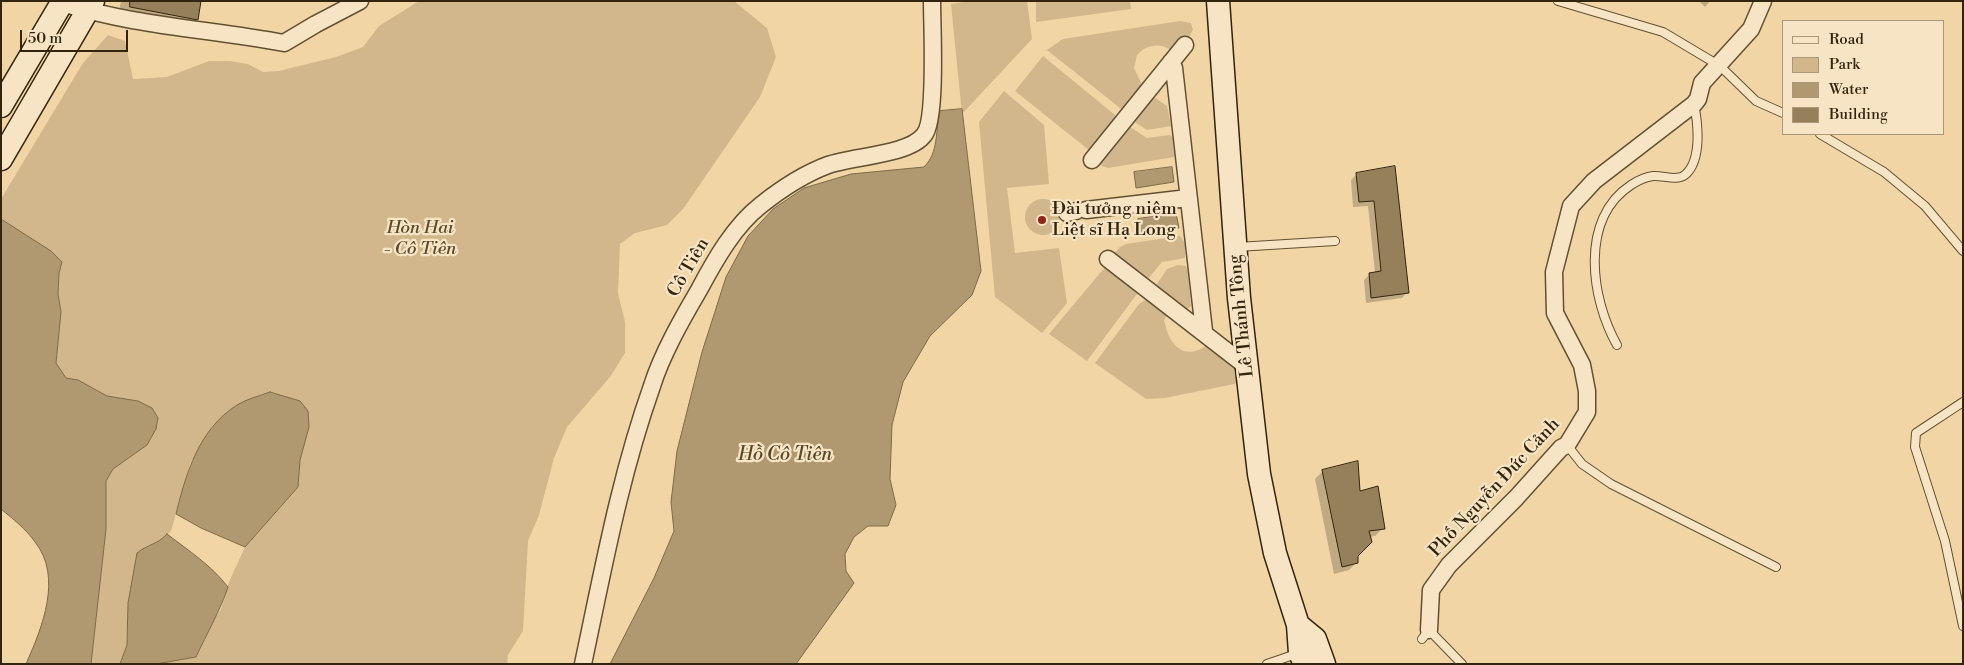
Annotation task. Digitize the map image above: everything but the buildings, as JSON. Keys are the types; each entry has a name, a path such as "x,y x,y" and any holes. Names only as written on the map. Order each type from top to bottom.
{"main road":[{"name":"Lê Thánh Tông","path":"1218,1 1235,247 1258,474 1276,553 1298,625 1315,639 1312,658"},
{"path":"1,106 62,2"},
{"path":"1,159 90,6"}],"street":[{"path":"62,2 90,6 186,30 242,35 284,43 360,1"},
{"name":"Cô Tiên","path":"582,664 609,537 625,474 652,384 690,304 718,254 759,206 794,182 827,166 854,158 901,149 918,142 926,134 932,82 932,1"},
{"name":"Phố Nguyễn Đức Cảnh","path":"1426,634 1431,590 1449,565 1516,498 1561,448 1567,445 1587,412 1587,391 1582,365 1555,313 1554,272 1571,206 1594,181 1694,104 1698,99 1702,83 1720,66 1751,29 1763,1"},
{"path":"1092,160 1184,45"},
{"path":"1171,62 1174,68 1204,331"},
{"path":"1076,211 1188,198"},
{"path":"1108,259 1180,315 1204,331 1246,366"}],"lane":[{"path":"1558,1 1664,32 1720,66 1756,101 1782,113"},
{"path":"1617,346 1602,313 1595,282 1596,254 1601,226 1613,203 1631,185 1655,176 1679,178 1685,176 1694,159 1698,128 1694,104"},
{"path":"1822,135 1884,172 1924,206 1963,251"},
{"path":"1235,247 1334,241"},
{"path":"1963,402 1916,434 1914,447 1945,540 1963,626"},
{"path":"1567,445 1582,464 1595,474 1776,567"},
{"path":"1426,634 1462,664"},
{"path":"1267,664 1312,658"}],"green space":[{"name":"Hòn Hai - Cô Tiên","path":"419,1 734,1 767,28 776,57 760,97 683,209 667,225 635,233 620,244 618,293 625,322 625,353 610,377 567,427 554,458 539,515 528,541 523,631 508,655 507,664 156,664 196,657 211,624 221,609 229,582 245,547 298,487 300,460 309,427 237,406 213,425 190,464 171,531 158,543 145,547 128,603 127,645 120,664 91,664 106,529 106,481 113,469 147,445 138,401 107,396 78,380 66,378 56,363 61,312 58,294 59,273 62,262 51,251 1,219 1,199 83,63 108,35 125,41 133,79 167,77 209,61 230,61 248,64 263,72 279,71 336,57 363,47 379,26"},
{"path":"969,1 1027,1 1032,39 962,114 951,4"},
{"path":"1036,1 1130,1 1131,9 1036,22"},
{"path":"1180,21 1191,23 1193,30 1189,37 1171,50 1157,45 1144,49 1137,55 1134,68 1142,85 1124,109 1120,108 1047,50 1063,39"},
{"path":"1043,56 1115,115 1116,119 1090,151 1015,91"},
{"path":"1004,91 1044,125 1049,184 1007,188 1015,253 1059,248 1067,303 1042,333 995,297 979,122"},
{"path":"1151,95 1167,106 1171,126 1147,130 1135,122 1133,118"},
{"path":"1130,127 1147,138 1170,135 1173,138 1174,157 1108,168 1102,166 1100,163 1125,129"},
{"path":"1043,199 1055,205 1061,217 1055,229 1043,235 1031,229 1025,217 1031,205"},
{"path":"1180,236 1185,243 1185,258 1162,262 1148,279 1113,255 1120,247 1126,244"},
{"path":"1178,265 1186,266 1188,272 1191,306 1185,310 1155,287 1167,269"},
{"path":"1105,267 1137,291 1137,294 1087,361 1049,334"},
{"path":"1148,298 1168,314 1164,320 1166,329 1174,344 1180,349 1193,352 1210,343 1238,364 1239,383 1165,398 1146,399 1095,363 1139,304"}],"water":[{"name":"Hồ Cô Tiên","path":"962,109 981,271 972,295 930,336 903,382 892,425 890,479 896,505 888,526 868,526 854,537 845,554 846,571 854,583 796,664 610,664 654,578 674,531 671,502 677,451 702,352 726,277 748,236 773,209 804,188 851,174 924,167 929,161 934,148 940,111"},
{"path":"1172,167 1174,182 1136,188 1134,172"},
{"path":"1176,213 1179,228 1140,234 1138,219"},
{"path":"1,219 51,251 62,262 59,273 58,294 61,312 56,363 66,378 78,380 107,396 138,401 152,408 158,418 156,429 147,445 113,469 106,481 106,529 91,664 26,664 43,619 49,586 48,571 43,556 35,542 23,528 1,509"},
{"path":"270,392 300,401 308,411 309,427 300,460 298,487 245,547 201,528 176,514 184,483 196,453 213,426 237,405"},
{"path":"167,534 221,579 228,587 225,596 196,657 156,664 120,664 127,645 128,603 137,553"}],"place":[{"name":"Đài tưởng niệm Liệt sĩ Hạ Long","path":"1042,220"}]}
